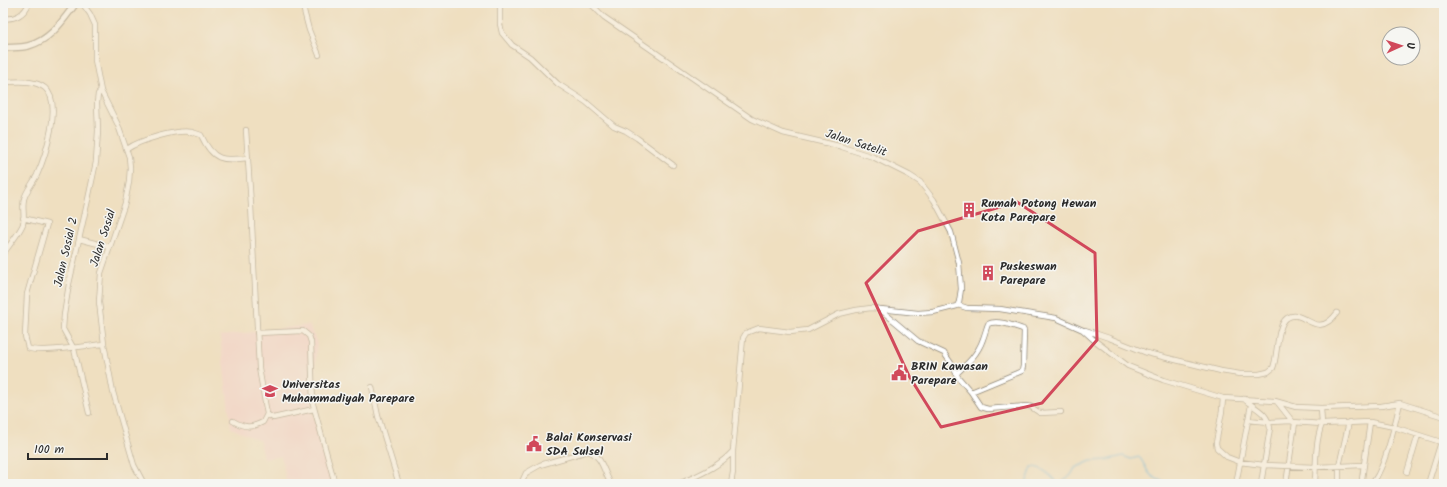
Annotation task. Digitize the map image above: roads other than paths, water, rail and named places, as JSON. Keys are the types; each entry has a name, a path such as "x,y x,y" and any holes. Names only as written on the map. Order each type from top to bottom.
{"street":[{"path":"3,18 11,18 22,14 29,3"},
{"path":"3,48 28,46 38,42 54,30 76,3"},
{"name":"Jalan Sosial","path":"82,3 95,24 95,60 100,91 112,111 127,149 130,168 123,209 101,273 99,306 113,392 134,465 144,484"},
{"path":"302,3 309,30 319,55"},
{"path":"500,3 500,24 502,32 512,45 530,57 558,84 586,102 614,126 637,138 673,165"},
{"name":"Jalan Satelit","path":"590,3 604,17 752,119 782,132 839,146 873,157 920,182 934,200 951,232 959,263 961,289 958,306"},
{"path":"3,82 38,84 45,88 51,98 52,126 48,146 36,176 24,199 23,224 3,254"},
{"name":"Jalan Sosial 2","path":"89,412 73,347 63,329 66,302 96,162 98,132 97,103 100,91"},
{"path":"233,421 241,425 253,426 263,422 267,414 259,368 246,130"},
{"path":"127,149 137,142 168,134 191,132 201,135 206,147 215,156 229,160 248,158"},
{"path":"23,218 47,224 27,294 25,323 26,346 32,350 104,344"},
{"path":"79,239 110,247"},
{"path":"731,484 743,338 746,333 759,328 790,332 804,331 816,328 839,314 872,308 918,313 933,312 958,306 967,308 1000,309 1049,317 1158,356 1240,374 1259,374 1268,372 1273,368 1282,324 1288,318 1297,316 1311,323 1322,325 1331,321 1336,313"},
{"path":"881,309 918,341 944,353 956,374 971,392 980,407 985,409 1027,406 1040,413 1061,412"},
{"path":"956,374 977,352 984,338 988,324 995,322 1024,330 1022,371 971,392"},
{"path":"1083,330 1128,366 1163,380 1223,398 1276,401 1296,407 1321,408 1381,406 1400,403 1444,417"},
{"path":"257,333 302,331 309,336 311,342 312,404 335,484"},
{"path":"372,387 378,416 399,484"},
{"path":"1223,398 1216,442 1217,448 1227,457 1240,462 1264,465 1316,467 1363,466"},
{"path":"1244,399 1261,411 1269,422 1270,428 1261,484"},
{"path":"1276,401 1282,406 1294,422 1286,484"},
{"path":"1371,484 1378,474 1394,427 1400,403"},
{"path":"1236,484 1251,405"},
{"path":"1315,484 1320,430 1322,424 1321,408"},
{"path":"267,414 274,418 314,409"},
{"path":"1248,420 1322,424 1370,422 1394,427 1443,443 1428,484"},
{"path":"1339,484 1339,466 1349,422"},
{"path":"1364,484 1362,479 1363,466 1370,422"},
{"path":"1407,472 1418,435"},
{"path":"521,484 526,473 540,465 588,451 593,453 598,458 611,484"},
{"path":"679,484 714,467 726,459 733,451"}],"waterway":[{"path":"1060,484 1071,475 1075,468 1091,461 1106,460 1123,456 1131,459 1139,457 1153,477 1169,484"},
{"path":"1026,484 1032,467 1043,470 1058,484"}],"place":[{"name":"Rumah Potong Hewan Kota Parepare","path":"969,210"},
{"name":"Puskeswan Parepare","path":"988,273"},
{"name":"BRIN Kawasan Parepare","path":"899,373"},
{"name":"Universitas Muhammadiyah Parepare","path":"270,391"},
{"name":"Balai Konservasi SDA Sulsel","path":"534,444"}]}
